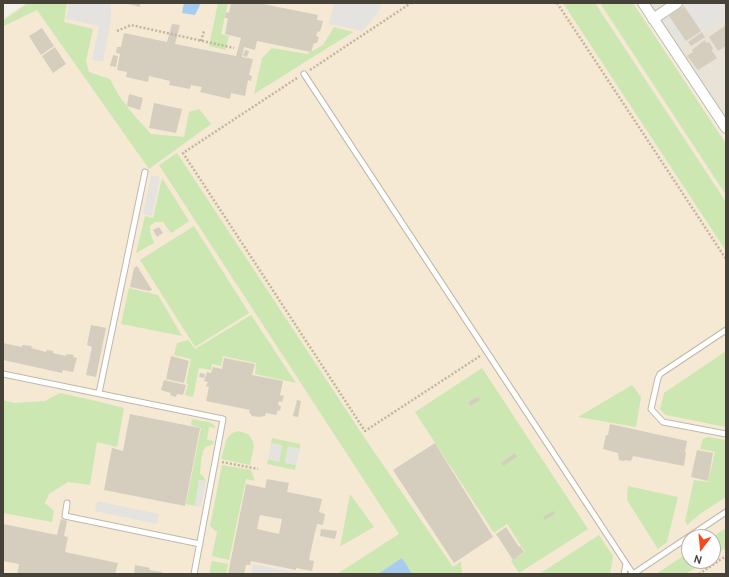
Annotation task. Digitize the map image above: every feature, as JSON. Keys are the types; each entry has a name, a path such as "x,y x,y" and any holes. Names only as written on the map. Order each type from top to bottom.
{"street":[{"path":"643,3 726,128"},
{"path":"653,19 677,3"}],"lane":[{"path":"304,74 633,574 726,512"},
{"path":"99,393 145,172"},
{"path":"726,330 660,374 651,409 663,422 726,434"},
{"path":"3,374 224,419 194,574"},
{"path":"67,503 65,516 200,544"},
{"path":"624,574 626,564"}],"path":[{"path":"557,3 726,259"},
{"path":"118,31 131,25 234,48"},
{"path":"201,41 204,31"},
{"path":"183,153 366,432 486,352"},
{"path":"215,461 258,469"},
{"path":"699,574 726,556"}],"shaded area":[{"path":"26,3 635,3 726,140 726,574 3,574 3,18"},
{"path":"69,3 111,3 111,19 103,62 92,60 99,26 66,19"},
{"path":"334,3 382,3 378,13 362,31 329,24"},
{"path":"649,3 726,3 726,119"},
{"path":"687,3 723,3 726,7 726,16 704,32 685,5"},
{"path":"668,15 687,42 681,46 664,21"},
{"path":"151,175 160,177 152,216 143,214"},
{"path":"271,443 282,445 279,462 268,459"},
{"path":"288,446 300,449 296,465 285,463"},
{"path":"199,480 206,481 201,507 195,506"},
{"path":"97,501 159,514 157,524 95,511"},
{"path":"253,564 305,574 251,574"}],"green space":[{"path":"28,3 67,3 64,22 93,29 86,61 89,72 110,79 119,96 151,134 184,137 189,112 199,109 211,124 149,169 37,10 4,26 4,20"},
{"path":"218,3 228,3 221,34 229,36 225,50 209,46"},
{"path":"563,3 595,3 726,202 726,251"},
{"path":"600,3 633,3 726,144 726,195"},
{"path":"334,27 353,32 254,94 262,58 272,48 307,54 323,45"},
{"path":"177,153 364,437 453,567 461,561 462,574 412,574 402,559 378,574 337,574 399,534 159,165"},
{"path":"162,178 189,221 171,233 163,222 155,222 150,226 150,232 154,243 136,253 145,216 153,218"},
{"path":"194,226 249,313 195,347 140,260"},
{"path":"129,288 158,295 182,336 121,324"},
{"path":"251,315 296,383 255,374 256,363 223,356 221,366 212,364 211,370 199,368 193,397 185,395 191,359 174,355 177,343 188,340 195,349"},
{"path":"726,351 726,427 666,415 660,409 664,393"},
{"path":"482,368 588,529 519,573 511,561 525,552 507,524 494,533 415,412"},
{"path":"632,385 641,397 636,427 578,417"},
{"path":"60,393 124,408 117,447 97,442 90,485 68,482 49,494 45,503 54,511 52,522 3,513 3,400 14,403 45,401"},
{"path":"192,419 208,422 213,424 216,428 209,427 207,440 214,441 213,444 206,447 203,451 200,474 206,481 199,480 195,506 186,504 201,428 191,425"},
{"path":"238,431 249,435 253,441 254,446 250,465 221,459 227,438 232,433"},
{"path":"707,437 726,440 726,497 700,514 687,525 685,521 694,480 708,482 715,452 700,449 703,439"},
{"path":"272,438 300,444 300,449 288,447 285,463 296,465 295,470 267,464 268,459 279,462 282,445 271,443"},
{"path":"222,465 251,470 255,481 246,479 229,560 212,556 217,532 210,526"},
{"path":"628,486 678,497 667,542 658,549 627,500"},
{"path":"350,494 374,527 340,546"},
{"path":"726,528 726,548 721,551 721,531"},
{"path":"599,535 613,556 610,574 539,574"},
{"path":"681,557 681,569 694,569 686,574 656,574"},
{"path":"212,561 228,564 226,574 209,574"}],"water":[{"path":"184,3 201,3 195,15 182,13"},
{"path":"402,558 412,574 378,574"}],"building":[{"path":"124,3 140,3 140,7"},
{"path":"231,3 258,3 318,15 317,20 323,21 320,32 318,31 316,36 319,37 317,43 314,43 311,52 257,41 255,50 244,47 242,57 253,59 249,75 252,76 251,81 248,80 245,96 231,93 230,99 200,92 202,87 191,85 190,89 169,85 170,81 149,76 148,82 126,77 127,72 117,70 120,54 116,53 117,47 121,47 124,33 167,42 172,24 180,25 175,44 236,56 241,38 225,34 228,18 225,18 226,12 229,13"},
{"path":"684,6 701,31 686,41 669,16"},
{"path":"726,25 726,46 718,51 709,37"},
{"path":"42,28 54,46 41,55 29,36"},
{"path":"702,32 705,37 691,46 688,42"},
{"path":"705,40 706,43 709,42 713,48 712,51 717,58 698,70 687,56"},
{"path":"55,47 66,64 53,73 42,56"},
{"path":"245,50 249,51 247,57 243,56"},
{"path":"113,55 118,56 116,67 110,66"},
{"path":"129,94 143,98 140,110 127,106"},
{"path":"154,103 182,109 176,133 149,128"},
{"path":"159,227 163,233 157,237 153,230"},
{"path":"137,266 152,290 149,291 130,287 134,268"},
{"path":"91,325 106,328 96,377 86,375 92,347 87,345"},
{"path":"3,343 22,347 22,345 32,346 31,348 46,352 47,350 53,351 53,353 66,356 66,354 74,355 73,357 77,358 73,372 63,370 62,373 3,360"},
{"path":"171,356 189,361 184,383 166,379"},
{"path":"224,358 255,364 252,375 283,381 280,395 284,396 282,402 279,401 278,405 281,406 280,411 278,410 276,415 266,413 265,416 252,416 249,412 250,410 206,401 209,387 206,386 208,382 204,381 207,372 211,373 213,367 222,369"},
{"path":"200,373 205,374 204,378 199,377"},
{"path":"164,380 186,385 183,395 177,394 176,397 170,395 171,393 161,390"},
{"path":"478,397 480,400 470,406 468,402"},
{"path":"297,400 301,401 298,417 293,416"},
{"path":"130,414 200,428 185,506 104,490 112,448 123,451"},
{"path":"610,424 687,441 684,466 633,456 631,461 619,460 618,453 603,449"},
{"path":"435,443 493,537 454,563 393,470"},
{"path":"697,450 713,453 708,481 691,477"},
{"path":"515,453 517,457 503,466 501,463"},
{"path":"267,479 289,483 287,492 322,499 319,512 325,514 323,525 317,524 313,541 309,560 314,561 312,571 296,568 296,570 251,561 250,565 246,565 244,574 228,574 246,484 265,488","holes":["260,515 282,519 279,534 257,529"]},
{"path":"553,511 555,514 545,520 543,517"},
{"path":"61,519 67,521 64,536 68,537 65,552 118,563 115,574 17,574 19,564 3,561 3,524 57,535"},
{"path":"506,527 524,552 513,560 496,534"},
{"path":"321,529 337,531 335,539 320,536"},
{"path":"135,565 150,568 149,570 162,572 162,574 134,574"}]}
